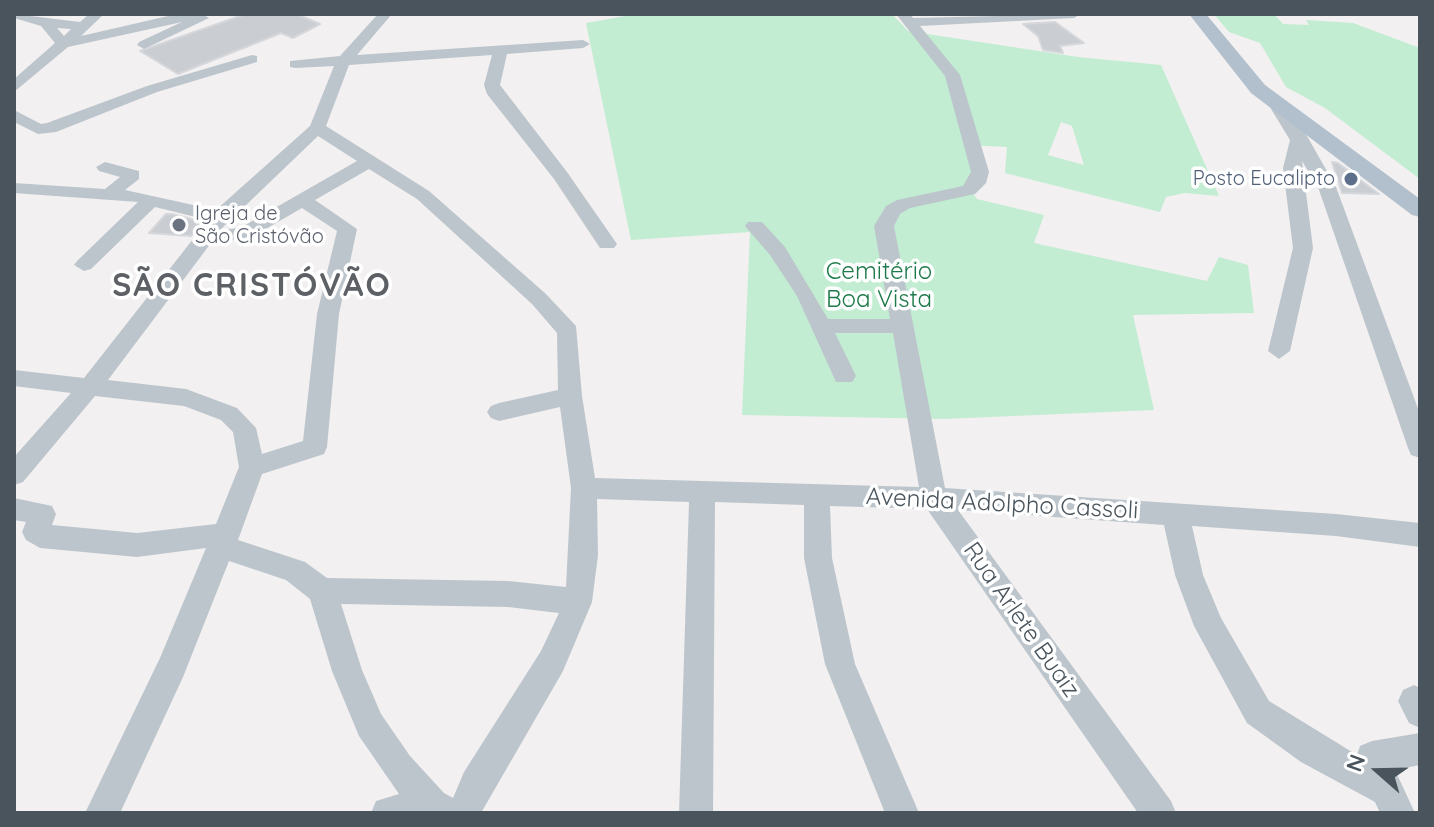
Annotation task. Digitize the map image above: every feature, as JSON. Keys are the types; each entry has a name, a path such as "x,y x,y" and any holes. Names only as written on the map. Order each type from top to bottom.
{"main road":[{"path":"1197,14 1243,75 1276,104 1420,210"}],"street":[{"path":"14,14 46,23 84,26"},
{"path":"14,87 97,14"},
{"path":"14,475 80,384 220,217 317,128 343,62 385,14"},
{"path":"907,18 1074,14"},
{"path":"63,44 177,18 202,18 144,45"},
{"name":"Rua Arlete Buaiz","path":"907,18 943,60 966,115 980,172 977,183 969,190 904,204 887,218 885,241 904,326 934,498 1159,813"},
{"path":"46,23 63,44"},
{"path":"295,64 583,44"},
{"path":"501,49 492,85 495,94 561,176 607,244"},
{"path":"14,115 38,129 50,128 152,89 252,59"},
{"path":"1276,104 1299,136 1327,187 1420,448"},
{"path":"317,128 423,195 558,318 568,331 570,346 570,396 584,488 584,555 578,602 552,661 476,784 448,810 388,813"},
{"path":"1279,351 1303,248 1292,168 1299,136"},
{"path":"202,238 238,236 368,162"},
{"path":"105,167 133,175 109,194"},
{"path":"14,188 109,194 151,200 220,217"},
{"path":"84,265 151,200"},
{"path":"252,467 315,447 330,302 347,229 302,200"},
{"path":"755,226 792,271 844,376"},
{"path":"821,326 904,326"},
{"path":"14,378 80,384 209,404 229,414 244,428 252,467 172,667 102,813"},
{"path":"499,412 570,396"},
{"name":"Avenida Adolpho Cassoli","path":"584,488 934,498 1175,513 1420,535"},
{"path":"696,813 702,492"},
{"path":"817,496 818,558 840,664 858,714 902,813"},
{"path":"14,509 43,514 36,532 40,536 137,545 224,540 295,571 322,591 508,594 578,602"},
{"path":"1175,513 1189,575 1209,626 1258,712 1391,801"},
{"path":"322,591 347,671 370,725 398,768 448,810"},
{"path":"1391,801 1373,764 1374,756 1420,749"}],"green space":[{"name":"Cemitério Boa Vista","path":"637,14 892,14 908,31 1078,57 1161,65 1219,196 1185,193 1166,197 1160,212 1005,173 1007,147 967,145 973,173 966,184 977,199 1044,215 1034,243 1207,281 1219,257 1248,265 1254,313 1133,315 1154,410 943,419 742,415 750,232 631,240 586,23","holes":["1061,122 1072,126 1084,165 1048,155"]},
{"path":"1214,14 1274,14 1283,24 1309,25 1306,20 1353,23 1420,48 1420,179 1325,108 1286,87 1260,43 1229,32"}],"building":[{"path":"246,14 296,14 320,24 293,38 281,33 178,74 140,51"},
{"path":"1055,22 1084,43 1060,46 1063,53 1043,50 1038,36 1023,24"},
{"name":"Posto Eucalipto","path":"1332,162 1338,163 1379,194 1342,193"},
{"name":"Igreja de São Cristóvão","path":"166,214 203,222 191,236 149,233"}],"place":[{"name":"Posto Eucalipto","path":"1351,179"},
{"name":"Igreja de São Cristóvão","path":"179,225"}],"district":[{"name":"SÃO CRISTÓVÃO","path":"252,286"}]}
